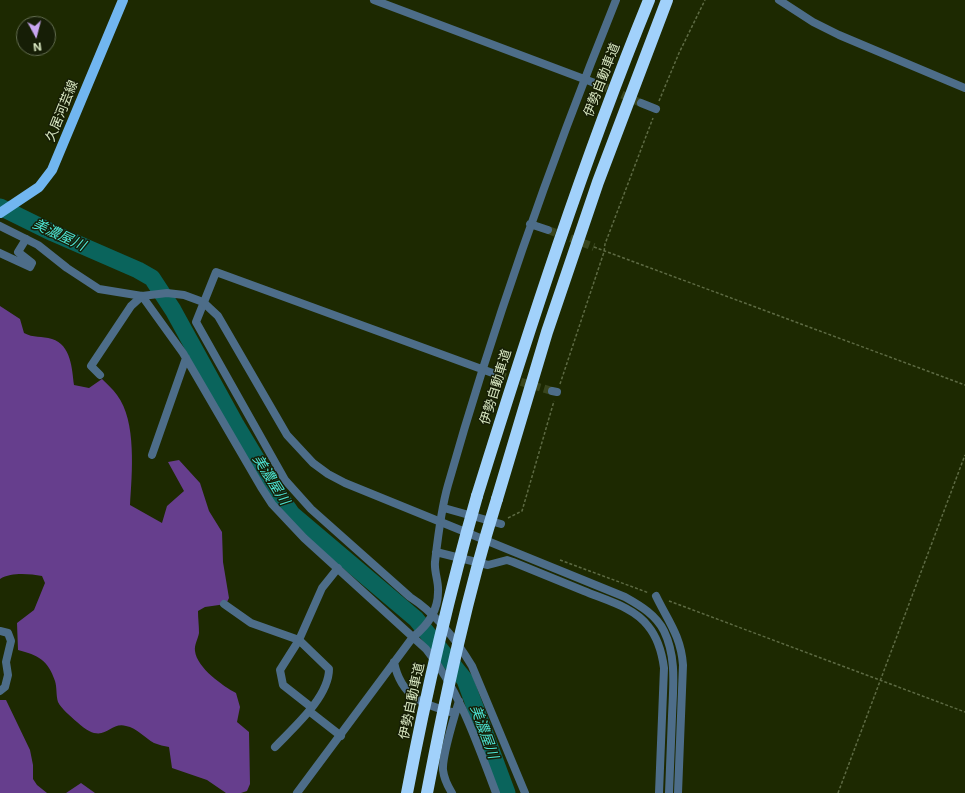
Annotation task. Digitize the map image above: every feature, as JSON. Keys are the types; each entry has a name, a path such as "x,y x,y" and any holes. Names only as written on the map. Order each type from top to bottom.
{"highway":[{"name":"伊勢自動車道","path":"408,793 424,704 463,545 477,496 532,317 578,184 617,79 649,0"},
{"path":"427,793 458,641 481,549 496,499 547,332 596,189 667,0"}],"main road":[{"name":"久居河芸線","path":"0,213 23,200 39,187 52,170 123,0"}],"street":[{"path":"374,0 600,85"},
{"path":"297,793 341,736 394,662 432,618 438,592 435,568 436,552 447,488 481,370 530,224 584,78 616,0"},
{"path":"779,0 813,22 839,35 965,88"},
{"path":"642,102 656,109"},
{"path":"530,224 548,230"},
{"path":"0,226 38,246 66,268 99,289 146,296 167,293 184,294 203,302 218,316 287,435 298,449 328,474 345,483 441,523 625,597 642,607 654,617 663,630 670,645 673,668 669,793"},
{"path":"0,253 30,267 32,263 18,252 26,239"},
{"path":"498,375 216,272 196,322 285,480 311,509 410,597 425,607 432,618 465,654 472,666 525,793"},
{"path":"146,296 186,358 272,504 304,538 415,636 442,670 459,701 496,793"},
{"path":"100,375 91,366 131,306 146,296"},
{"path":"152,455 186,358"},
{"path":"444,508 501,524"},
{"path":"436,552 488,565 507,560 513,562 635,613 648,625 662,653 664,668 659,793"},
{"path":"338,568 322,588 299,640 280,670 283,685 341,736"},
{"path":"656,596 677,634 682,648 683,665 678,793"},
{"path":"224,604 251,623 299,640 329,668 329,680 310,709 275,747"},
{"path":"0,631 8,633 11,641 6,662 8,681 0,692"},
{"path":"394,662 397,676 410,695 428,705 455,713"},
{"path":"452,793 445,780 443,768 459,701"}],"path":[{"path":"501,524 506,518 522,511 554,391 604,252 605,244 656,109 679,53 705,0"},
{"path":"594,247 965,385"},
{"path":"838,793 965,455"},
{"path":"555,558 965,712"}],"shaded area":[{"path":"0,306 20,319 24,333 31,336 52,339 63,346 67,352 71,365 74,385 89,388 102,379 117,395 128,419 132,448 130,505 162,523 167,506 184,491 168,462 179,460 200,483 209,511 222,532 223,562 229,598 226,604 205,607 198,611 199,633 195,651 200,664 205,670 224,686 236,693 240,707 237,722 249,732 250,784 247,791 241,793 226,793 207,780 172,768 169,747 154,743 130,727 120,725 100,733 94,733 86,729 69,715 59,704 57,700 55,681 45,663 37,656 18,650 17,623 34,610 45,583 42,576 21,574 10,575 0,579"},
{"path":"0,700 6,700 30,750 33,765 33,779 37,785 47,793 0,793"},
{"path":"81,783 95,793 66,793"}],"waterway":[{"name":"美濃屋川","path":"0,207 53,233 138,270 152,278 173,310 235,423 272,485 292,514 416,619 465,680 507,793"}],"tunnel":[{"path":"600,85 641,103"},
{"path":"548,230 594,247"},
{"path":"498,375 552,391"}]}
